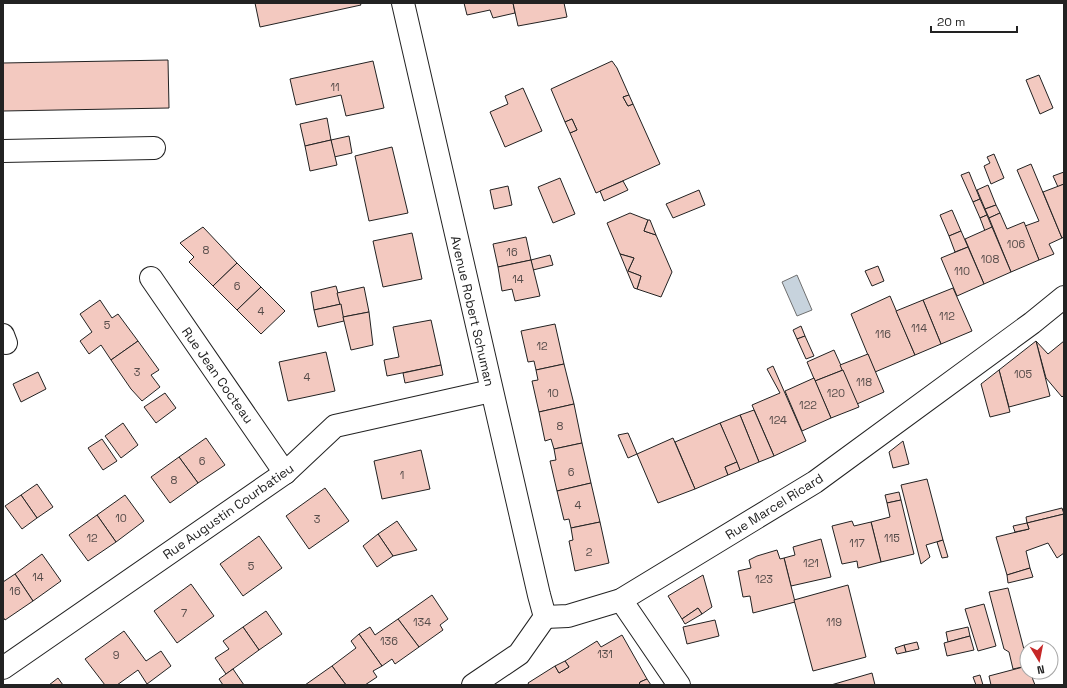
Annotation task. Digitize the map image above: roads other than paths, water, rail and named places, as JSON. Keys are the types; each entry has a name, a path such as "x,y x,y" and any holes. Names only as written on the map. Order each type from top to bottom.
{"street":[{"name":"Avenue Robert Schuman","path":"403,3 491,391 545,618"},
{"path":"3,152 154,148"},
{"name":"Rue Jean Cocteau","path":"151,278 285,473"},
{"name":"Rue Marcel Ricard","path":"545,618 568,616 621,600 815,482 1032,323 1064,297"},
{"name":"Rue Augustin Courbatieu","path":"3,668 285,473 335,426 491,391"},
{"path":"621,600 679,685"},
{"path":"473,685 519,654 545,618"}]}
